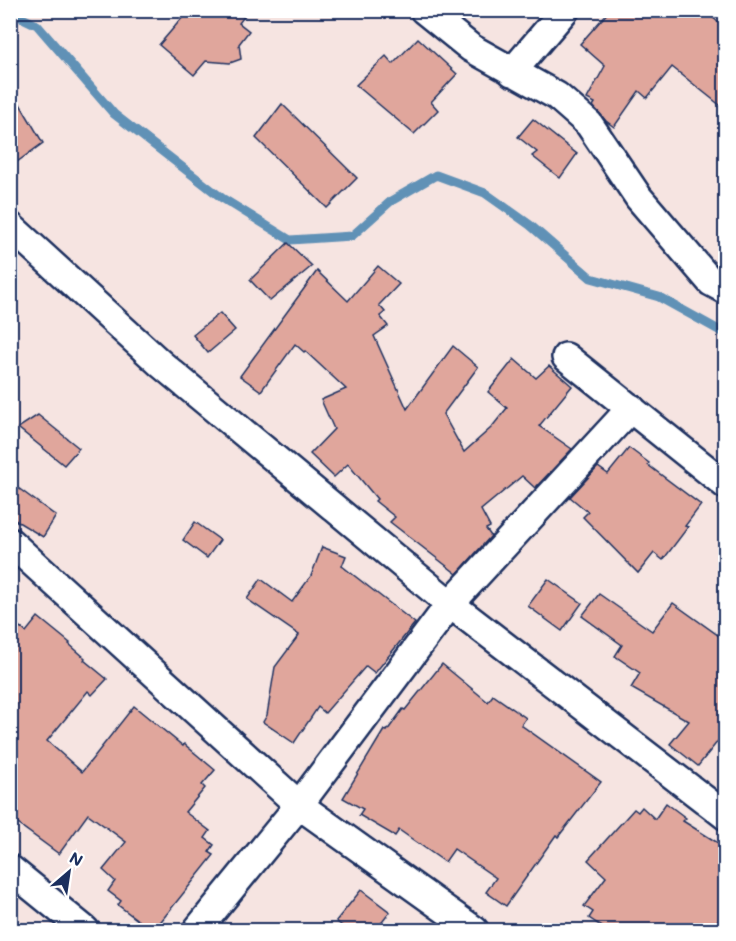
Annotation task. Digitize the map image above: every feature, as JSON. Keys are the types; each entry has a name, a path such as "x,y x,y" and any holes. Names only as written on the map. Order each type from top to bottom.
{"street":[{"path":"424,10 471,48 557,96 589,124 639,198 711,282 726,290"},
{"path":"512,72 566,10"},
{"path":"10,226 161,364 450,604 726,816"},
{"path":"566,357 726,485"},
{"path":"197,930 299,805 450,604 631,408"},
{"path":"10,542 299,805 474,930"},
{"path":"10,869 85,930"}],"building":[{"path":"189,10 249,10 239,23 249,31 239,44 241,59 230,63 206,61 194,75 159,45"},
{"path":"610,10 704,10 726,29 726,110 672,67 647,98 639,91 614,127 606,121 593,106 595,103 587,99 605,66 580,44"},
{"path":"418,38 457,74 431,102 438,110 414,134 356,85 386,56 393,64"},
{"path":"10,87 43,143 10,167"},
{"path":"282,104 357,178 327,208 256,138"},
{"path":"533,119 577,154 560,178 532,156 537,152 518,137"},
{"path":"288,243 312,266 270,301 250,280"},
{"path":"378,266 399,284 379,305 385,312 380,316 388,326 374,336 407,409 453,346 478,367 443,414 464,452 491,428 507,408 488,392 514,359 536,378 549,366 572,386 539,426 572,449 535,488 522,476 481,510 490,527 486,529 491,536 457,574 390,522 395,517 375,501 377,499 348,464 334,477 310,454 334,429 321,400 346,389 305,351 295,344 261,391 240,376 317,271 348,301"},
{"path":"220,313 235,330 208,353 193,335"},
{"path":"38,415 79,448 64,465 18,428"},
{"path":"629,448 701,505 685,526 688,527 663,560 654,553 638,573 583,517 588,512 570,497 598,467 608,474"},
{"path":"10,482 56,516 43,537 10,517"},
{"path":"195,522 220,540 207,558 183,540"},
{"path":"322,547 346,556 342,566 415,623 375,673 366,666 325,713 318,707 294,743 263,722 267,715 275,667 299,635 247,599 261,579 292,602 311,576"},
{"path":"548,579 582,603 562,631 528,606"},
{"path":"599,594 652,631 673,603 726,641 726,731 698,766 670,744 689,721 631,688 640,673 615,656 622,645 582,616"},
{"path":"38,617 70,643 85,658 84,660 107,679 92,695 88,691 47,741 82,772 134,706 215,770 202,785 205,788 185,812 210,831 205,838 214,845 209,852 214,855 154,930 118,905 121,901 108,891 115,881 103,870 126,842 88,814 59,854 10,818 10,619 26,632"},
{"path":"442,664 488,702 493,695 526,718 521,725 601,782 558,837 556,835 506,906 486,892 496,878 454,849 445,862 399,830 395,836 359,815 363,809 343,798 384,730 387,731"},
{"path":"666,803 686,818 683,821 726,848 726,911 710,930 607,930 589,918 593,912 584,906 606,877 588,860 634,809 638,812 642,807 655,819"},
{"path":"361,890 390,912 376,930 347,930 336,921"}],"waterway":[{"path":"10,12 37,25 114,114 222,198 290,240 352,236 391,201 436,175 485,193 530,225 591,278 659,297 726,334"}]}
